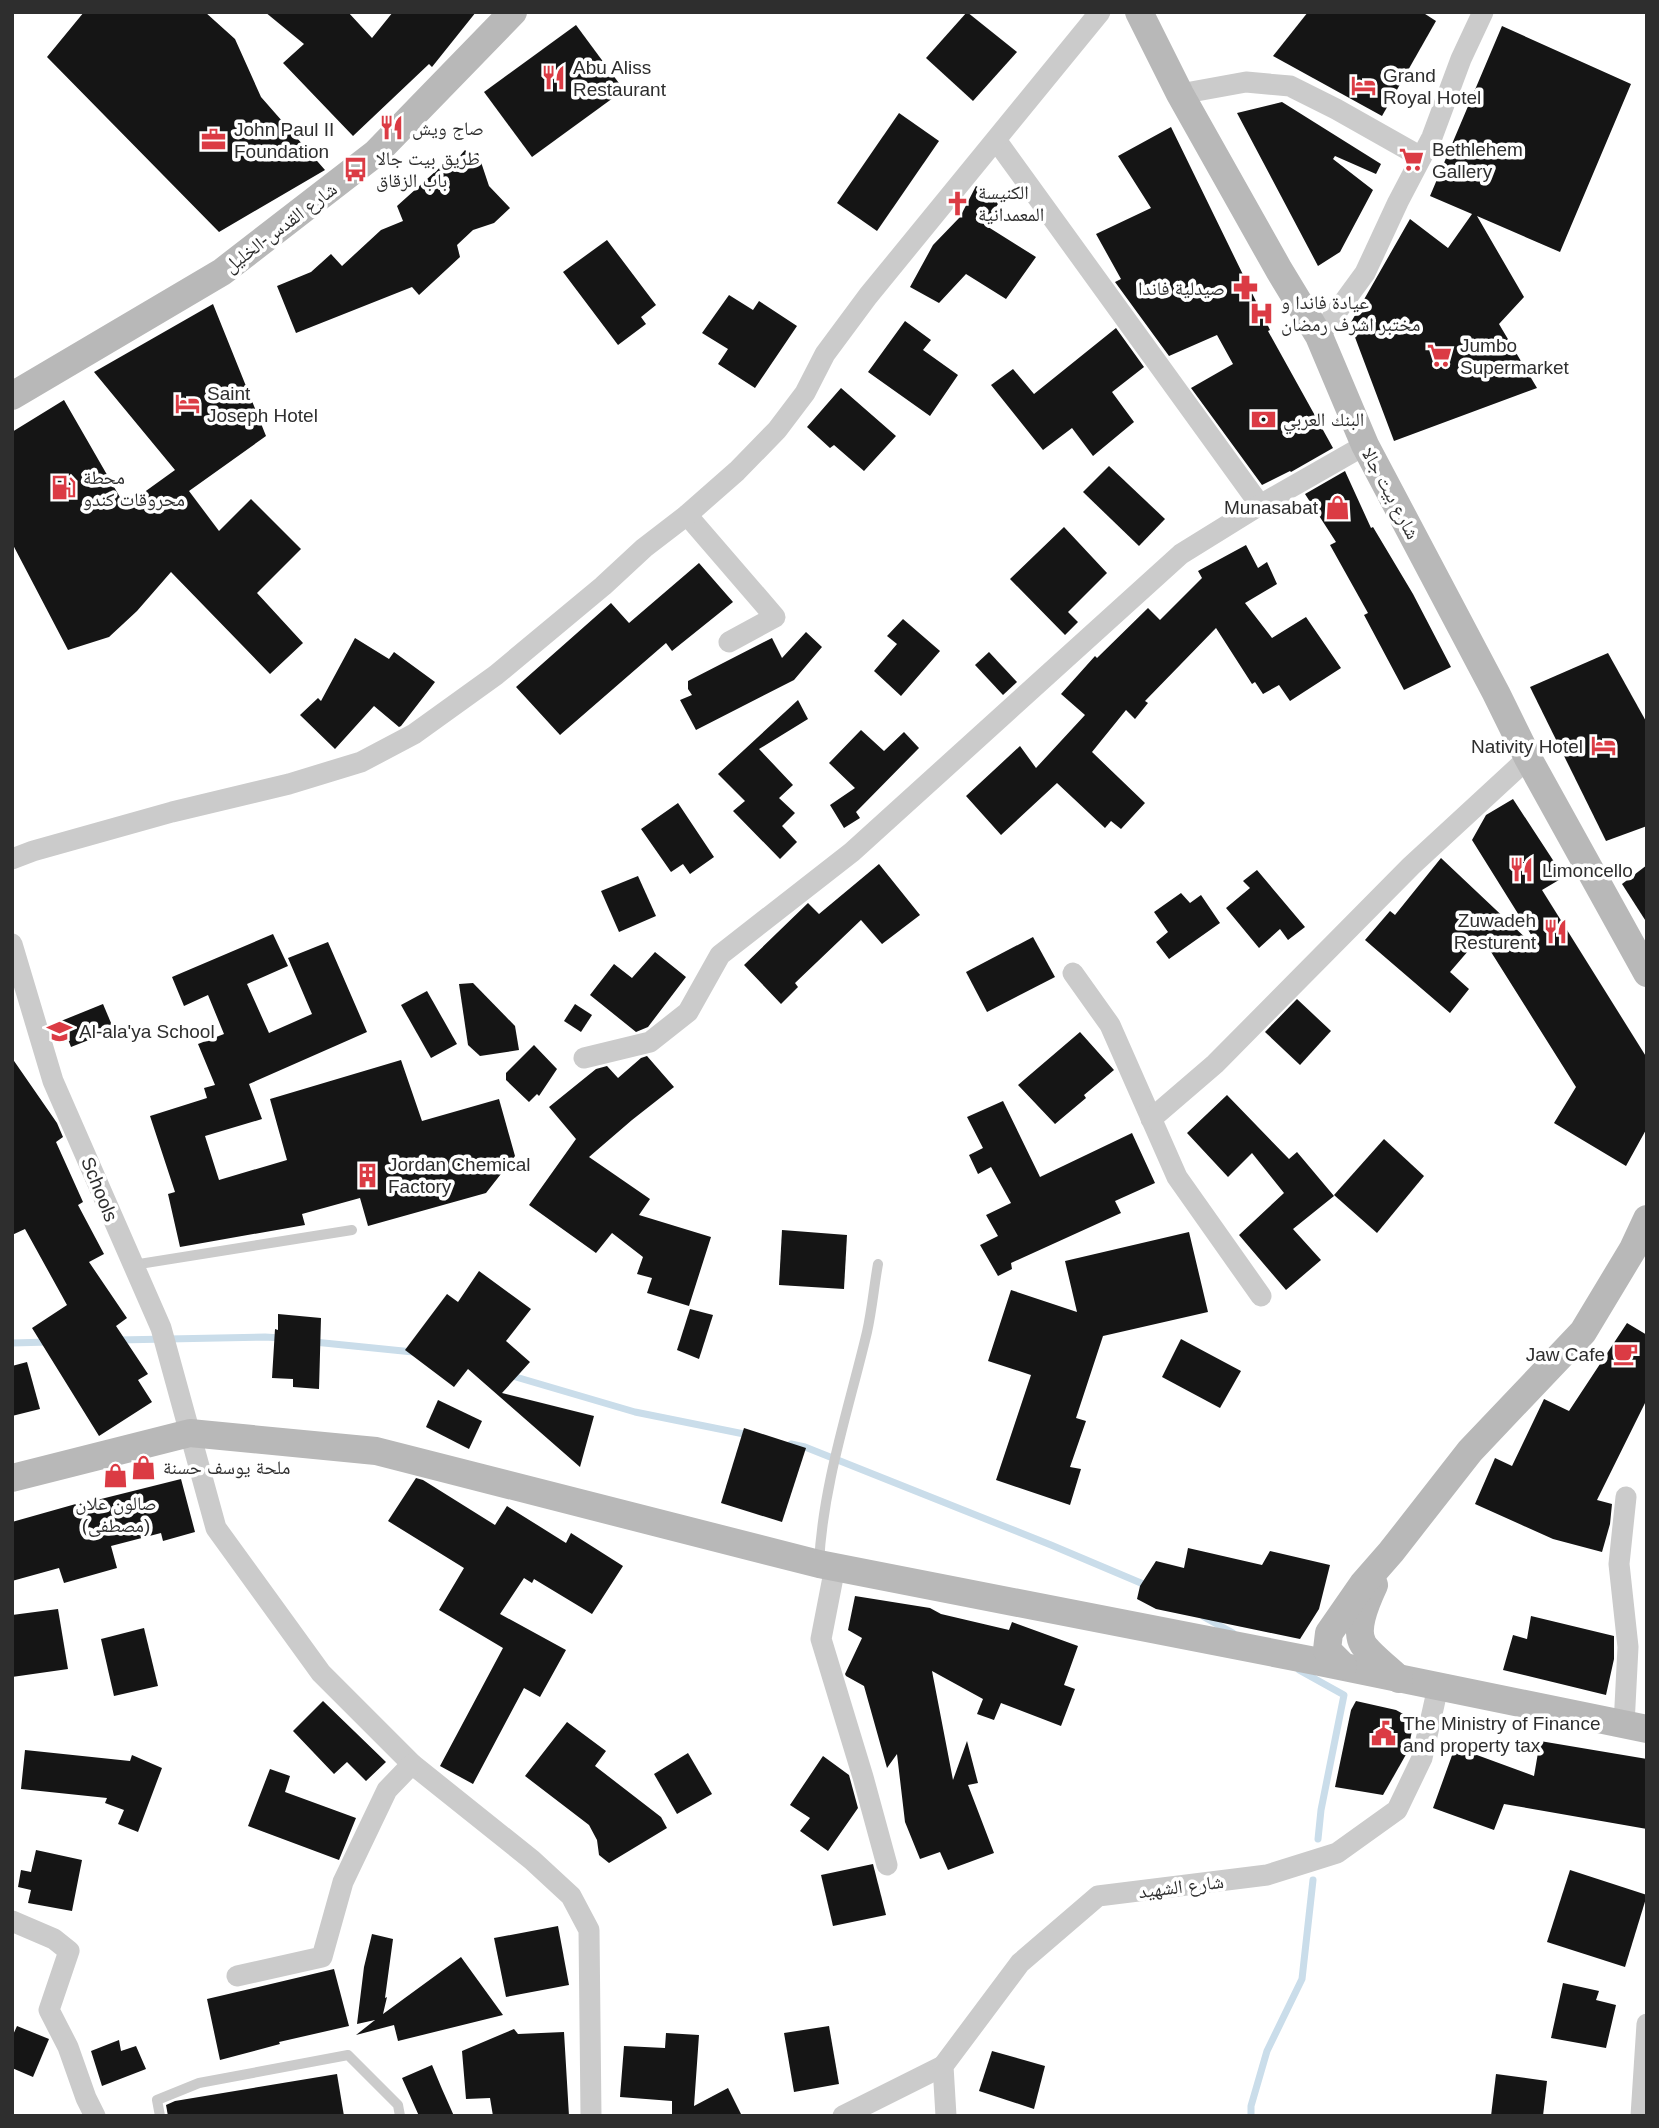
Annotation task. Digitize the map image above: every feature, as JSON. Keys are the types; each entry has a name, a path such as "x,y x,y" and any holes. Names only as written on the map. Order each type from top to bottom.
{"street":[{"name":"شارع القدس-الخليل","path":"12,396 233,263 376,153 513,12"},
{"path":"12,859 172,812 289,784 360,762 414,734 496,675 594,594 644,548 687,515 737,471 777,430 805,393 825,354 868,296 1100,12"},
{"name":"شارع بيت جالا","path":"1139,12 1180,94 1319,336 1365,444 1528,758 1647,973"},
{"path":"1319,336 1365,273 1432,137 1461,59 1483,12"},
{"path":"1180,94 1246,82 1290,86 1421,158"},
{"path":"996,139 1260,505"},
{"path":"584,1058 650,1042 688,1012 720,955 852,852 1181,554 1365,444"},
{"path":"687,515 775,617 729,642"},
{"path":"1151,1119 1215,1063 1411,866 1528,758"},
{"name":"Schools","path":"12,944 52,1081 162,1328 216,1528 321,1673 412,1765 532,1860 570,1896 589,1930 592,2116"},
{"path":"1073,973 1110,1025 1177,1177 1261,1296"},
{"path":"1343,1667 1327,1650 1329,1633 1363,1584 1470,1451 1583,1332 1633,1249 1647,1219"},
{"path":"12,1478 190,1433 376,1451 827,1566 1286,1655 1636,1727 1619,1564 1626,1497"},
{"path":"1391,1552 1364,1606 1361,1626 1363,1643 1399,1679"},
{"path":"827,1566 821,1639 887,1865"},
{"path":"1286,1655 1329,1633"},
{"name":"شارع الشهيد","path":"943,2066 1020,1963 1098,1896 1267,1875 1337,1853 1397,1810 1422,1758 1438,1687"},
{"path":"237,1976 322,1957 343,1882 387,1790 412,1765"},
{"path":"12,1921 54,1939 69,1951 49,2010 68,2047 95,2116"},
{"path":"1641,2116 1647,2024"},
{"path":"843,2116 943,2066 946,2116"}],"lane":[{"path":"133,1265 352,1230"},
{"path":"827,1566 821,1528 851,1389 867,1331 878,1264"},
{"path":"160,2116 157,2100 199,2083 348,2055 398,2105 400,2116"}],"building":[{"name":"John Paul II Foundation","path":"84,12 205,12 235,39 261,97 325,170 219,232 47,57"},
{"path":"265,12 348,12 372,38 393,12 476,12 432,67 429,64 353,136 283,63 304,44"},
{"path":"967,12 1017,52 973,101 926,58"},
{"name":"Grand Royal Hotel","path":"1308,12 1422,12 1436,21 1382,116 1273,56"},
{"path":"576,25 624,90 532,157 484,92"},
{"path":"1502,26 1631,84 1560,252 1477,216 1524,297 1499,324 1537,388 1394,441 1350,324 1410,219 1448,248 1472,214 1430,196"},
{"path":"1282,102 1381,164 1376,174 1335,156 1333,159 1373,190 1340,252 1318,266 1237,113"},
{"path":"899,113 939,141 877,231 837,203"},
{"path":"1171,127 1270,330 1268,331 1333,448 1262,485 1191,388 1233,364 1217,335 1169,356 1115,282 1121,279 1096,234 1151,208 1118,156"},
{"path":"465,150 470,155 478,153 489,186 510,208 494,223 473,230 457,245 460,257 419,295 412,287 296,333 277,286 311,272 331,254 342,266 381,230 403,221 397,206 446,162 459,157"},
{"path":"976,186 1001,199 985,225 1036,257 1006,299 966,274 939,303 910,287 933,245 960,217"},
{"path":"607,240 656,305 641,317 646,324 618,345 563,272"},
{"path":"729,295 753,310 759,301 797,326 755,388 718,364 728,349 702,333"},
{"path":"213,304 266,436 189,491 219,531 251,499 301,549 257,593 303,643 270,674 171,572 137,611 109,637 68,650 12,543 12,432 64,400 125,506 175,470 94,372"},
{"path":"905,321 931,340 923,350 958,375 930,416 868,372"},
{"path":"1116,328 1144,367 1112,392 1134,422 1093,456 1072,428 1043,450 991,385 1013,369 1034,394"},
{"path":"841,388 896,436 864,471 834,445 830,448 807,427"},
{"path":"1109,466 1165,519 1139,546 1083,492"},
{"path":"1345,471 1371,528 1373,527 1413,594 1451,667 1404,690 1364,615 1368,613 1330,545 1336,542 1305,494"},
{"path":"1064,527 1107,573 1068,612 1078,622 1065,635 1010,579"},
{"path":"1246,545 1258,568 1267,562 1277,584 1245,603 1272,638 1306,617 1341,668 1290,701 1279,685 1263,694 1255,682 1252,684 1216,628 1145,701 1148,703 1135,719 1126,710 1092,752 1145,803 1121,829 1111,821 1105,828 1057,783 1001,835 966,796 1020,746 1036,768 1085,715 1061,694 1095,656 1097,658 1148,608 1160,620 1202,578 1198,571"},
{"path":"699,563 733,602 672,651 666,643 560,735 516,687 611,603 629,623"},
{"path":"903,619 940,651 901,696 874,671 897,644 887,636"},
{"path":"806,632 822,647 794,680 696,730 680,700 692,695 688,689 688,681 772,638 782,658"},
{"path":"355,638 389,659 394,652 435,682 401,726 374,706 335,749 300,715 318,698 321,701"},
{"path":"989,652 1017,682 1003,695 975,665"},
{"name":"Nativity Hotel","path":"1608,653 1647,723 1647,826 1606,841 1530,687"},
{"path":"798,700 808,719 759,749 793,785 779,798 795,813 782,826 797,842 780,859 733,811 745,801 718,774"},
{"path":"861,730 884,751 904,732 919,748 856,812 860,818 844,828 830,805 855,788 829,763"},
{"path":"1513,799 1564,877 1542,890 1647,1058 1647,1128 1626,1166 1554,1123 1576,1087 1481,936 1450,972 1469,989 1450,1013 1365,940 1390,911 1395,915 1441,858 1531,943 1535,941 1472,840 1486,815"},
{"path":"678,803 714,857 690,874 683,864 671,872 641,829"},
{"path":"879,864 920,915 882,944 861,920 795,983 798,987 781,1004 744,965 808,903 819,914"},
{"path":"1647,865 1647,923 1622,884"},
{"path":"1257,870 1305,927 1288,940 1280,929 1259,948 1226,908 1250,888 1243,881"},
{"path":"638,876 656,916 619,932 601,891"},
{"path":"1181,893 1190,903 1201,895 1220,923 1169,959 1156,942 1168,932 1154,912"},
{"path":"273,934 288,966 247,984 269,1033 312,1014 288,958 328,942 367,1032 249,1084 262,1119 205,1136 219,1180 287,1160 270,1099 401,1060 422,1121 499,1099 515,1156 486,1193 368,1226 360,1198 302,1214 305,1225 180,1247 168,1194 175,1192 150,1116 207,1098 204,1088 215,1085 198,1044 224,1034 208,995 184,1006 172,977"},
{"path":"1033,937 1055,977 987,1012 966,972"},
{"path":"655,952 686,977 648,1027 636,1032 590,995 614,964 632,978"},
{"path":"473,983 515,1026 519,1050 480,1056 468,1045 459,984"},
{"path":"427,991 457,1044 431,1058 401,1005"},
{"path":"1297,999 1331,1031 1300,1065 1265,1032"},
{"path":"103,1004 114,1030 71,1047 61,1021"},
{"path":"575,1004 592,1015 581,1032 564,1021"},
{"path":"1080,1032 1114,1070 1055,1124 1018,1085"},
{"path":"534,1045 557,1069 539,1096 537,1094 529,1102 506,1080 506,1073"},
{"path":"647,1056 674,1087 589,1157 650,1199 639,1215 711,1237 689,1306 647,1293 652,1278 637,1274 643,1257 612,1233 596,1253 529,1205 576,1139 549,1107 596,1069 607,1066 618,1078"},
{"path":"12,1058 57,1123 63,1137 56,1142 83,1202 78,1205 104,1254 89,1262 127,1318 116,1326 148,1374 138,1380 152,1402 99,1436 32,1328 67,1305 25,1229 12,1235"},
{"path":"1227,1095 1289,1159 1297,1152 1334,1196 1293,1229 1321,1260 1286,1290 1239,1235 1284,1193 1252,1153 1228,1177 1187,1133"},
{"path":"1003,1101 1040,1177 1132,1133 1155,1183 1115,1201 1121,1213 1011,1263 1012,1269 998,1276 980,1245 998,1236 986,1215 1011,1203 991,1167 978,1174 969,1155 983,1148 967,1117"},
{"path":"1384,1139 1424,1176 1377,1233 1334,1195"},
{"path":"782,1230 847,1235 844,1289 779,1285"},
{"path":"1189,1232 1208,1312 1103,1336 1076,1418 1086,1421 1070,1467 1081,1469 1070,1505 996,1480 1031,1375 988,1361 1011,1290 1077,1312 1065,1261"},
{"path":"479,1271 531,1309 506,1341 530,1362 502,1393 594,1416 580,1467 468,1369 454,1387 405,1350 447,1294 458,1302"},
{"path":"690,1309 713,1315 699,1359 677,1350"},
{"path":"278,1314 321,1318 319,1389 293,1387 293,1379 272,1378"},
{"path":"1627,1323 1647,1335 1647,1399 1597,1500 1612,1504 1610,1524 1602,1552 1553,1539 1475,1504 1495,1458 1512,1466 1544,1399 1569,1411"},
{"path":"1181,1339 1241,1371 1220,1408 1162,1377"},
{"path":"27,1362 40,1409 12,1416 12,1366"},
{"path":"438,1400 482,1421 469,1449 426,1427"},
{"path":"744,1428 806,1448 782,1522 721,1503"},
{"path":"416,1478 495,1525 507,1506 566,1543 571,1533 623,1566 592,1614 534,1579 532,1583 524,1578 500,1614 566,1650 540,1697 524,1688 473,1784 440,1766 503,1648 439,1610 464,1568 388,1521"},
{"path":"181,1479 195,1532 163,1541 161,1533 111,1546 117,1568 64,1583 59,1568 12,1581 12,1522 97,1498"},
{"path":"1188,1548 1262,1565 1270,1551 1330,1565 1319,1609 1300,1639 1156,1609 1137,1599 1140,1586 1156,1561 1184,1568"},
{"path":"855,1596 930,1608 941,1614 1009,1630 1012,1622 1078,1646 1064,1685 1075,1689 1061,1726 1001,1703 994,1720 977,1714 983,1699 932,1671 953,1780 967,1741 978,1783 968,1785 994,1853 948,1870 940,1852 920,1859 905,1822 897,1754 887,1768 864,1686 845,1674 862,1638 848,1630"},
{"path":"58,1609 68,1669 12,1677 12,1615"},
{"path":"1531,1616 1614,1636 1614,1659 1606,1695 1503,1670 1513,1635 1527,1639"},
{"path":"144,1628 158,1686 114,1696 101,1639"},
{"path":"323,1701 386,1762 366,1781 347,1762 334,1774 293,1731"},
{"path":"1356,1701 1396,1710 1414,1720 1408,1751 1383,1795 1335,1787 1351,1710"},
{"path":"567,1722 606,1751 595,1766 661,1817 667,1828 609,1863 599,1855 597,1840 589,1825 525,1776"},
{"path":"1540,1741 1647,1759 1647,1829 1504,1804 1494,1830 1433,1808 1455,1747 1534,1776"},
{"path":"25,1750 130,1761 132,1755 162,1768 138,1832 118,1824 124,1810 105,1803 107,1798 21,1789"},
{"path":"688,1753 712,1794 677,1814 654,1774"},
{"path":"823,1756 849,1775 858,1808 828,1851 800,1831 810,1818 790,1805"},
{"path":"270,1769 290,1776 285,1792 356,1818 339,1860 248,1826"},
{"path":"36,1850 82,1860 72,1911 28,1903 31,1890 18,1887 21,1870 31,1872"},
{"path":"873,1864 886,1915 833,1926 821,1875"},
{"path":"1570,1870 1647,1895 1625,1967 1547,1942"},
{"path":"558,1926 569,1985 506,1997 494,1938"},
{"path":"372,1934 393,1939 383,2014 461,1957 503,2015 398,2041 394,2025 356,2035 375,2020 357,2024 364,1967"},
{"path":"334,1969 349,2026 279,2042 280,2044 220,2060 207,1999"},
{"path":"1563,1983 1599,1991 1596,2000 1616,2005 1606,2048 1551,2038"},
{"path":"17,2026 49,2039 33,2077 12,2068 12,2037"},
{"path":"829,2026 839,2084 794,2092 784,2033"},
{"path":"514,2029 518,2034 564,2032 569,2116 493,2116 490,2098 466,2099 462,2051"},
{"path":"666,2033 699,2035 694,2106 728,2088 742,2116 672,2116 672,2101 620,2097 624,2046 665,2048"},
{"path":"119,2040 121,2051 136,2046 146,2069 102,2086 91,2051"},
{"path":"992,2051 1045,2066 1034,2109 979,2091"},
{"path":"432,2065 454,2116 419,2116 402,2078"},
{"path":"337,2074 344,2116 168,2116 166,2105 175,2101"},
{"path":"1496,2074 1547,2081 1543,2116 1491,2116"}],"waterway":[{"path":"118,1340 281,1338"},
{"path":"12,1343 50,1342"},
{"path":"314,1342 413,1352"},
{"path":"509,1375 635,1412 749,1435"},
{"path":"791,1444 805,1447 1148,1586"},
{"path":"1204,1617 1233,1633"},
{"path":"1299,1670 1344,1695 1321,1810 1318,1839"},
{"path":"1251,2116 1251,2106 1267,2051 1302,1979 1313,1880"}],"place":[{"name":"Abu Aliss Restaurant","path":"553,78"},
{"name":"Grand Royal Hotel","path":"1363,86"},
{"name":"صاج ويش","path":"392,128"},
{"name":"John Paul II Foundation","path":"214,140"},
{"name":"Bethlehem Gallery","path":"1412,160"},
{"name":"طريق بيت جالا باب الزقاق","path":"356,169"},
{"name":"الكنيسة المعمدانية","path":"958,203"},
{"name":"صيدلية فاندا","path":"1245,288"},
{"name":"عيادة فاندا و مختبر اشرف رمضان","path":"1261,313"},
{"name":"Jumbo Supermarket","path":"1440,356"},
{"name":"Saint Joseph Hotel","path":"187,404"},
{"name":"البنك العربي","path":"1263,419"},
{"name":"محطة محروقات كندو","path":"63,488"},
{"name":"Munasabat","path":"1338,507"},
{"name":"Nativity Hotel","path":"1603,746"},
{"name":"Limoncello","path":"1522,870"},
{"name":"Zuwadeh Resturent","path":"1556,931"},
{"name":"Al-ala'ya School","path":"59,1031"},
{"name":"Jordan Chemical Factory","path":"368,1175"},
{"name":"Jaw Cafe","path":"1625,1354"},
{"name":"ملحة يوسف حسنة","path":"143,1467"},
{"name":"صالون علان (مصطفى)","path":"116,1475"},
{"name":"The Ministry of Finance and property tax","path":"1383,1734"}]}
